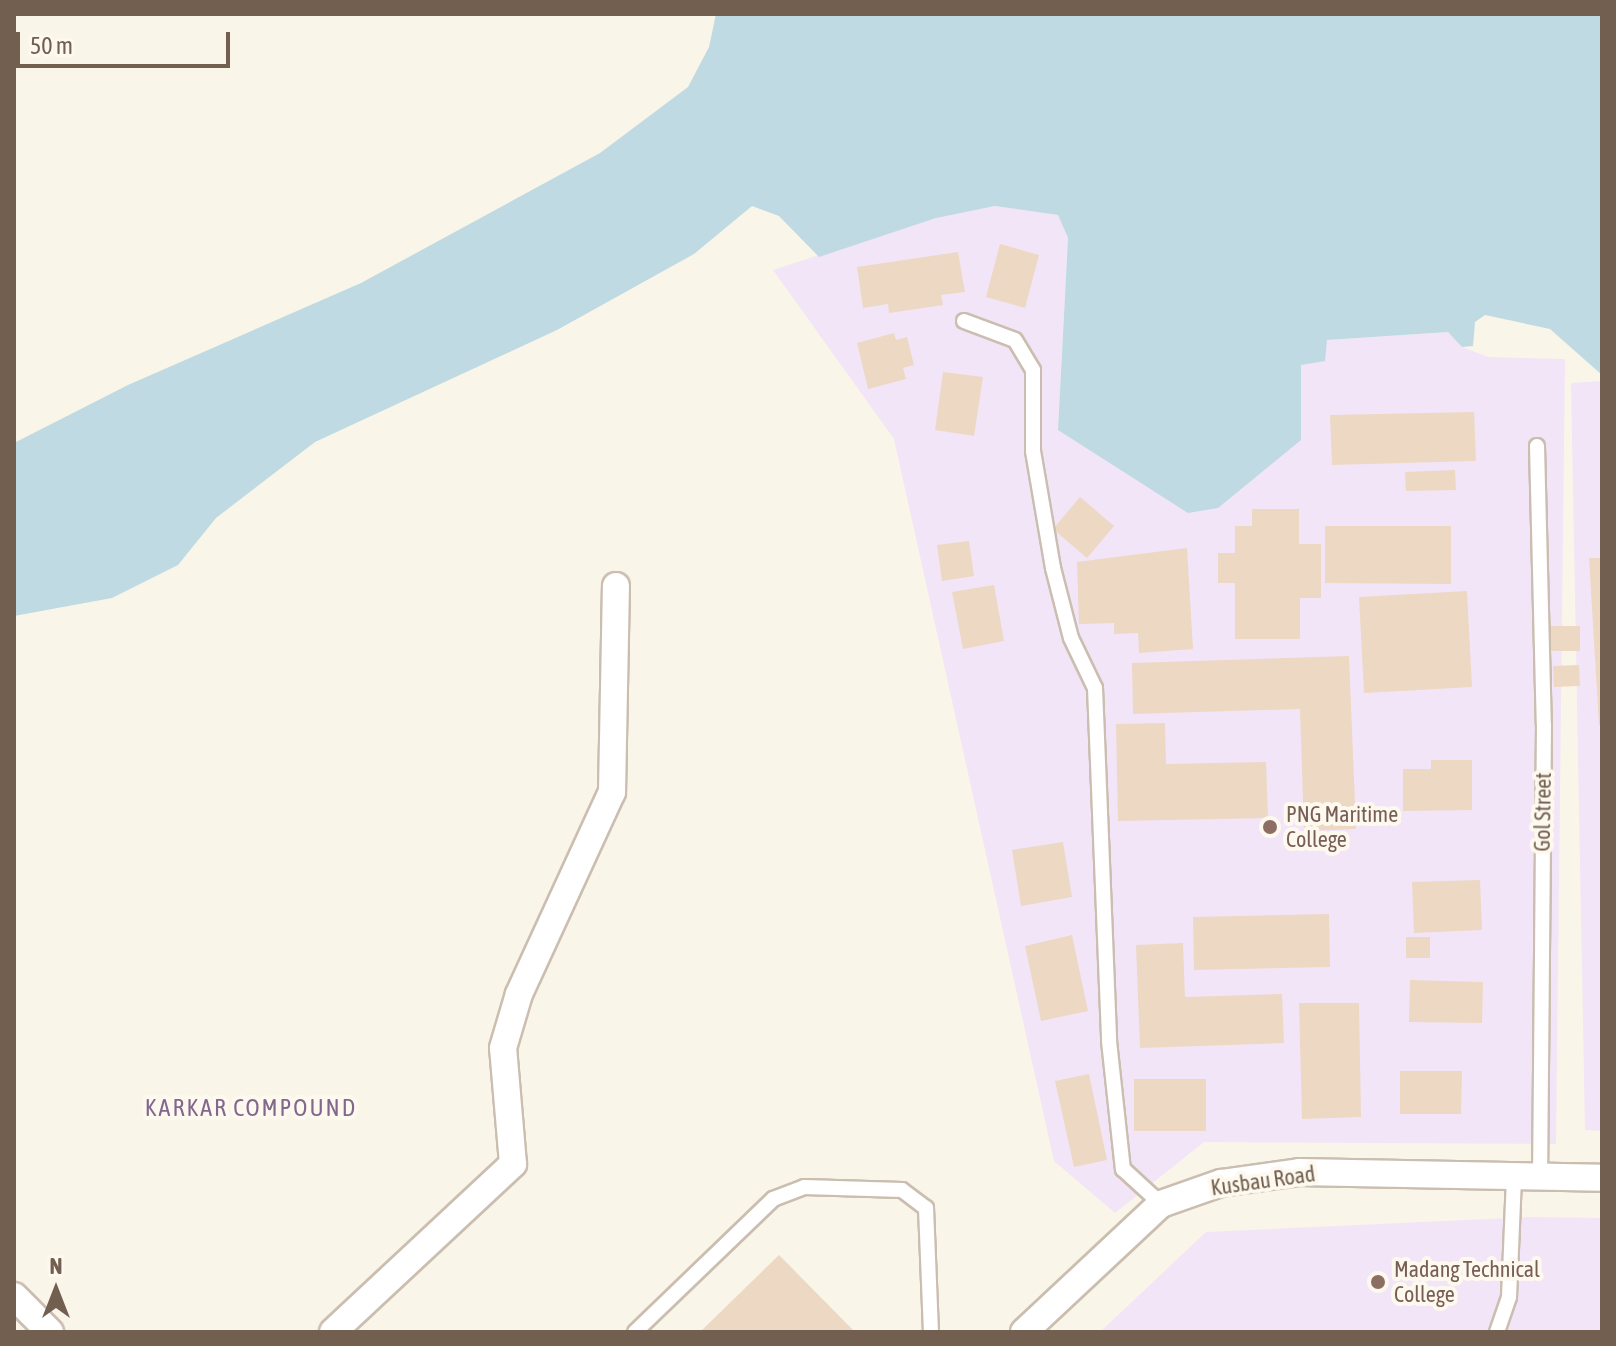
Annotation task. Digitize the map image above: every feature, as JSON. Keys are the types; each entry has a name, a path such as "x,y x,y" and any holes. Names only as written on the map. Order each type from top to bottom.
{"street":[{"path":"333,1332 513,1164 503,1048 519,994 612,792 616,586"},
{"name":"Kusbau Road","path":"1024,1332 1161,1204 1221,1183 1299,1172 1602,1178"},
{"path":"14,1296 50,1332"}],"lane":[{"path":"964,321 1015,340 1033,370 1033,451 1053,568 1071,638 1095,688 1109,1041 1123,1169 1161,1204"},
{"name":"Gol Street","path":"1497,1332 1509,1297 1527,1178 1544,725 1537,446"},
{"path":"635,1332 773,1199 804,1187 902,1190 926,1208 931,1332"}],"shaded area":[{"name":"PNG Maritime College","path":"996,206 1058,215 1068,238 1058,430 1301,365 1327,340 1448,332 1462,347 1488,357 1565,359 1556,1144 1204,1142 1115,1213 1054,1161 894,439 773,270 936,217"},
{"path":"1602,381 1602,1131 1585,1130 1571,383"},
{"name":"Madang Technical College","path":"1532,1217 1602,1218 1602,1332 1100,1332 1206,1232"}],"water":[{"path":"716,14 1602,14 1602,375 1550,329 1485,315 1475,322 1473,346 1462,347 1448,332 1327,340 1325,361 1301,365 1301,440 1218,508 1188,513 1058,430 1068,238 1058,215 995,206 936,218 819,257 779,216 752,206 694,254 557,330 315,442 216,518 178,565 112,598 14,616 14,443 128,385 361,283 600,153 688,87 709,47"}],"building":[{"path":"1000,244 1039,255 1025,308 986,297"},
{"path":"958,252 965,292 941,295 943,305 889,313 888,304 863,308 857,267"},
{"path":"894,333 896,340 907,337 914,365 903,368 906,379 868,389 857,343"},
{"path":"943,372 983,377 974,436 935,430"},
{"path":"1474,412 1476,461 1332,465 1330,415"},
{"path":"1455,470 1456,490 1406,491 1405,472"},
{"path":"1080,497 1114,526 1087,558 1053,529"},
{"path":"1252,509 1299,509 1299,544 1321,544 1321,598 1300,598 1300,639 1235,639 1235,583 1218,583 1218,553 1235,553 1235,526 1252,526"},
{"path":"1325,526 1451,526 1451,584 1325,583"},
{"path":"969,541 974,576 942,581 937,545"},
{"path":"1187,548 1193,649 1139,653 1138,633 1114,634 1114,623 1079,624 1077,562"},
{"path":"1589,558 1602,558 1602,725 1599,725"},
{"path":"994,585 1004,641 963,649 952,592"},
{"path":"1467,591 1472,687 1364,693 1359,597"},
{"path":"1550,626 1580,626 1580,651 1550,651"},
{"path":"1349,656 1356,829 1304,831 1300,709 1133,714 1132,663"},
{"path":"1579,665 1580,686 1554,687 1553,666"},
{"path":"1165,723 1166,764 1266,762 1268,818 1118,821 1116,724"},
{"path":"1431,760 1472,760 1472,810 1403,811 1403,769 1431,769"},
{"path":"1063,842 1072,897 1021,906 1012,850"},
{"path":"1480,880 1482,930 1414,933 1412,882"},
{"path":"1329,914 1330,967 1194,970 1193,917"},
{"path":"1072,935 1088,1011 1041,1021 1025,946"},
{"path":"1406,937 1430,937 1430,958 1406,958"},
{"path":"1183,943 1185,997 1282,994 1284,1043 1140,1048 1136,945"},
{"path":"1410,980 1483,982 1482,1023 1409,1022"},
{"path":"1299,1003 1359,1003 1361,1117 1302,1119"},
{"path":"1400,1071 1462,1071 1461,1114 1400,1114"},
{"path":"1089,1074 1107,1160 1074,1167 1055,1081"},
{"path":"1134,1079 1206,1079 1206,1131 1134,1131"},
{"path":"779,1255 855,1332 700,1332"}],"place":[{"name":"PNG Maritime College","path":"1270,827"},
{"name":"Madang Technical College","path":"1378,1282"}],"district":[{"name":"KARKAR COMPOUND","path":"251,1108"}]}
